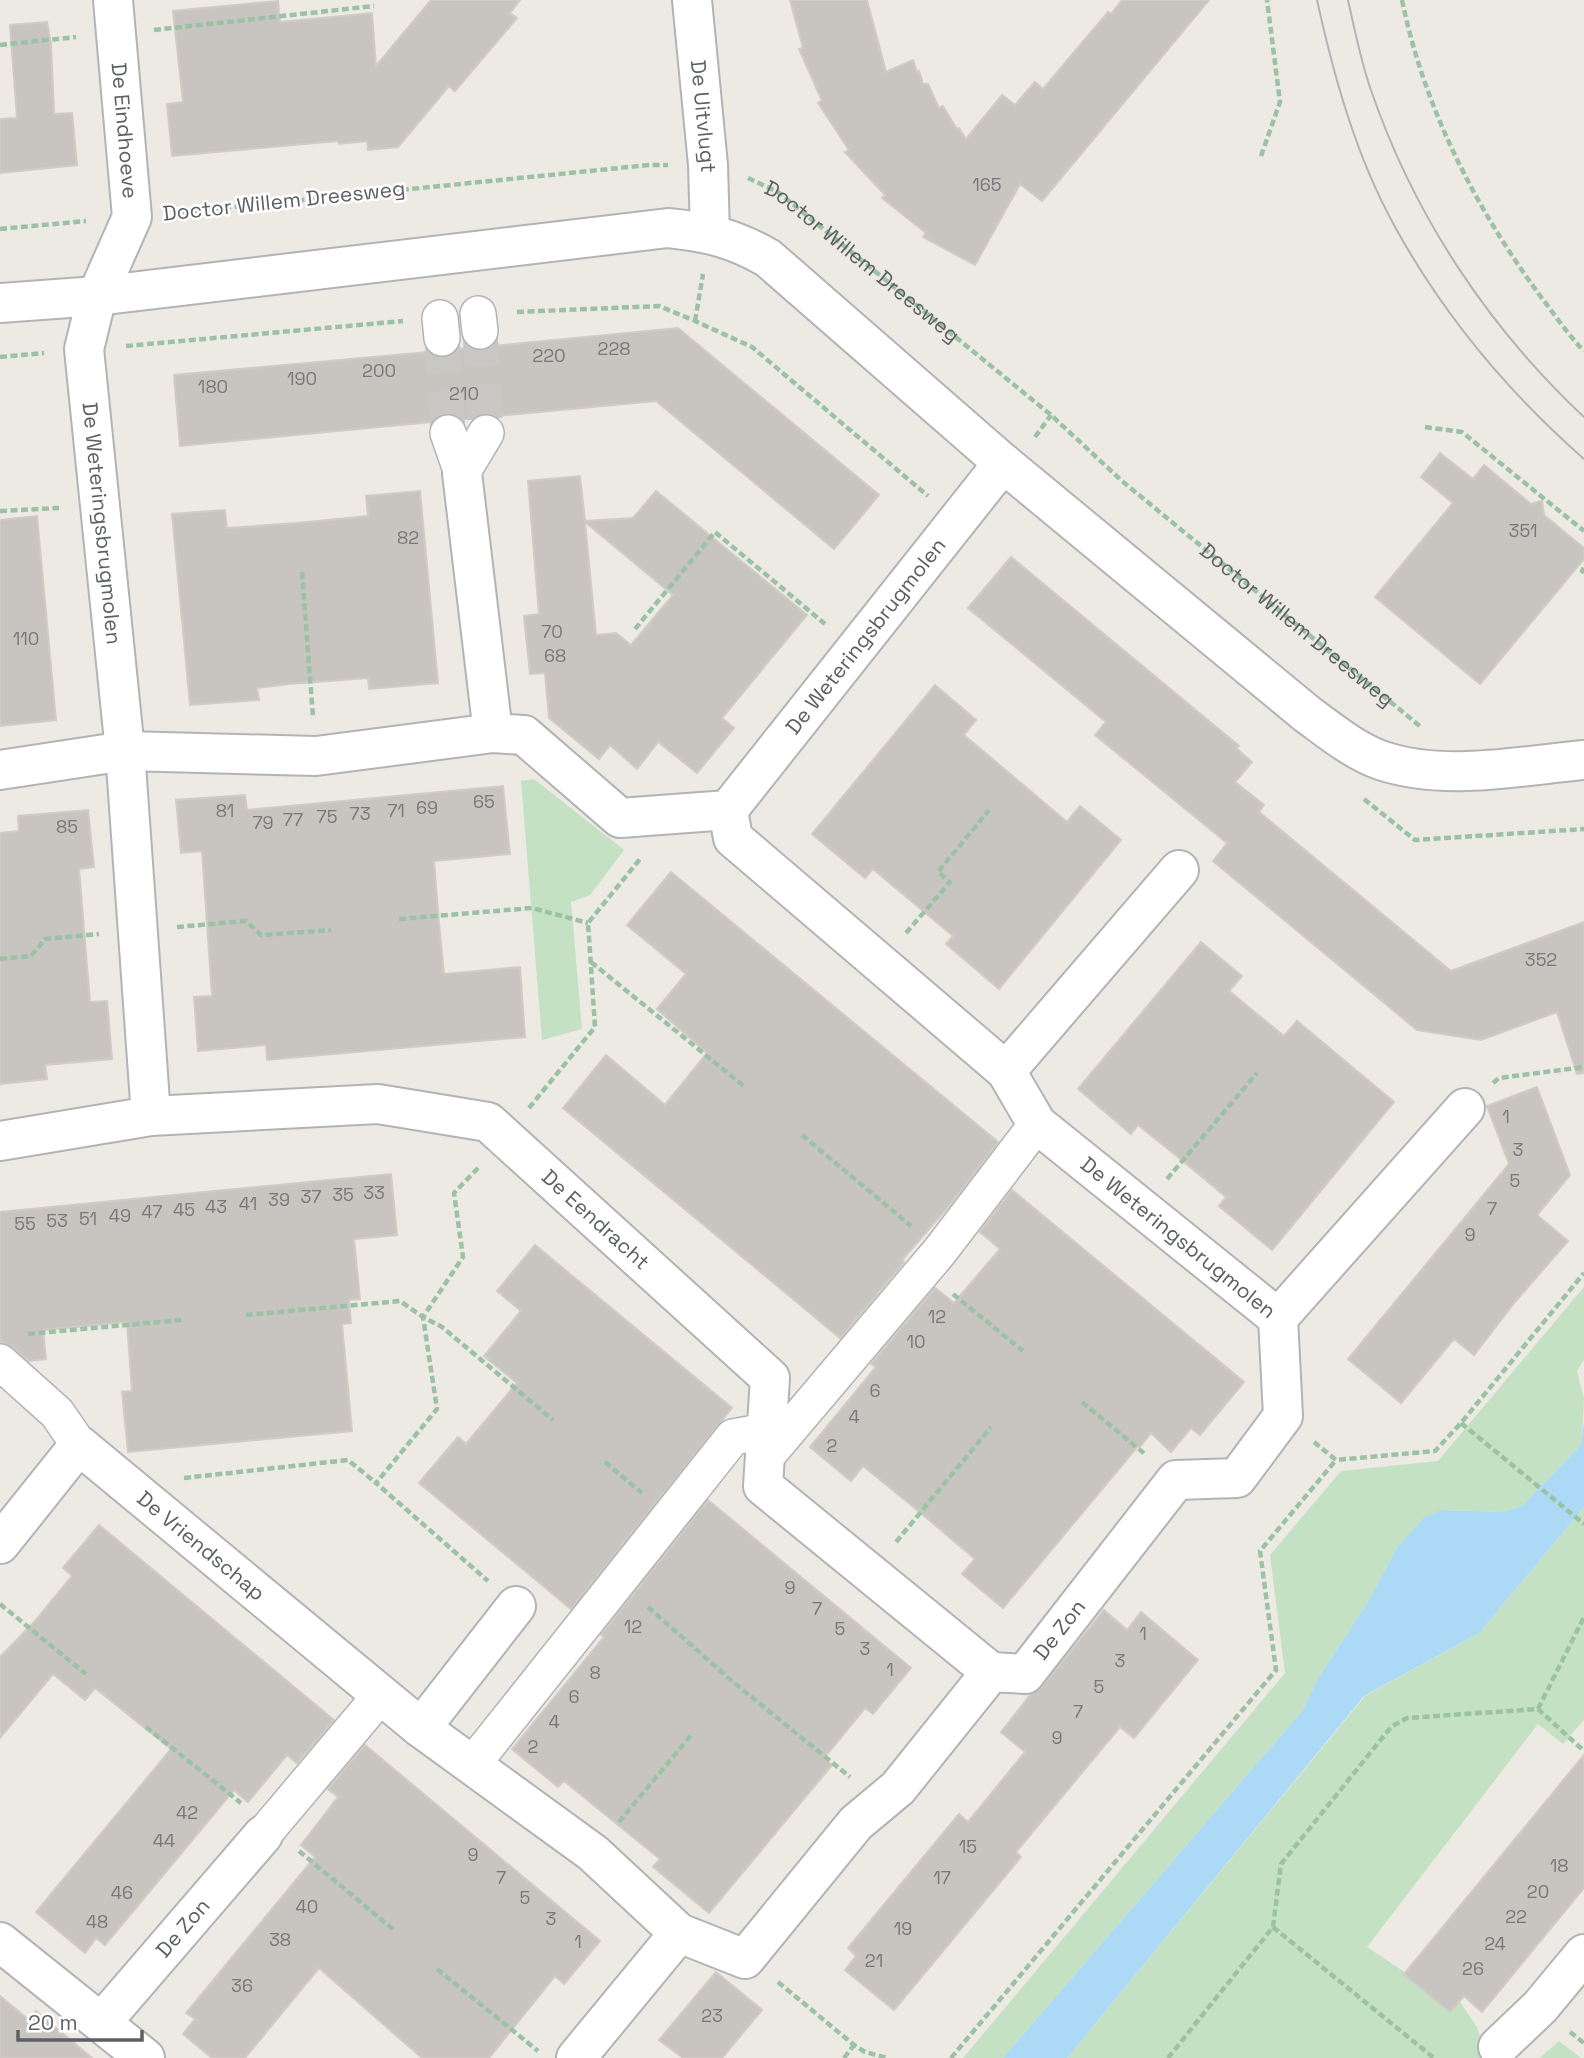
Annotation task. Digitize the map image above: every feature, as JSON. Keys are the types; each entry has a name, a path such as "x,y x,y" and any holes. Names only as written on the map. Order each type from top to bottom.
{"street":[{"name":"De Uitvlugt","path":"692,0 708,165 710,233"},
{"name":"De Eindhoeve","path":"97,296 132,217 115,17"},
{"path":"0,303 97,296 668,228 710,233 741,243 768,258 1003,463 1307,714 1341,739 1378,759 1407,767 1451,772 1584,760"},
{"name":"De Weteringsbrugmolen","path":"97,296 84,349 125,751 151,1116"},
{"path":"448,433 462,473 493,733"},
{"path":"462,473 486,433"},
{"name":"De Weteringsbrugmolen","path":"1003,463 728,810 733,838 1006,1071 1037,1124 1278,1318 1465,1108"},
{"path":"0,771 125,751 316,756 493,733 524,735 621,818 728,810"},
{"path":"1006,1071 1179,870"},
{"name":"De Eendracht","path":"0,1141 151,1116 378,1104 488,1122 770,1378 763,1486 991,1672"},
{"path":"472,1765 733,1437 765,1445 932,1260 1037,1124"},
{"path":"1176,1480 1237,1478 1283,1416 1278,1318"},
{"path":"0,1362 57,1413 79,1445 0,1544"},
{"name":"De Vriendschap","path":"79,1445 421,1728 593,1853 679,1933"},
{"name":"De Zon","path":"991,1672 1025,1674 1176,1480"},
{"path":"421,1728 516,1606"},
{"path":"576,2058 679,1933 745,1959 856,1823 898,1788 991,1672"},
{"path":"267,1830 381,1695"},
{"name":"De Zon","path":"102,2022 267,1830"},
{"path":"0,1942 145,2058"},
{"path":"1499,2047 1540,2007 1584,1954"}],"path":[{"path":"1261,156 1280,102 1267,0"},
{"path":"1402,0 1432,103 1464,177 1516,263 1584,351"},
{"path":"0,45 115,17 374,6"},
{"name":"Doctor Willem Dreesweg","path":"0,229 649,165 708,165 740,174 778,192 1051,415 1122,481 1423,729"},
{"path":"479,322 659,306 752,347 957,520"},
{"path":"84,349 441,328"},
{"path":"1425,427 1462,432 1584,531"},
{"path":"0,511 100,506"},
{"path":"635,629 715,532 855,649"},
{"path":"302,572 316,756"},
{"path":"1362,798 1415,840 1584,829"},
{"path":"880,963 950,882 938,872 989,810"},
{"path":"376,1483 437,1409 423,1317 463,1257 454,1193 506,1138 595,1027 588,923 641,858"},
{"path":"399,919 531,908 588,923"},
{"path":"0,959 32,956 45,939 246,920 261,935 331,930"},
{"path":"591,962 745,1087"},
{"path":"1465,1108 1499,1077 1584,1067"},
{"path":"1142,1208 1257,1073"},
{"path":"802,1135 1023,1351"},
{"path":"951,2058 1276,1670 1260,1550 1336,1460 1435,1451 1584,1273"},
{"path":"246,1315 400,1301 442,1327 553,1420"},
{"path":"28,1334 181,1320"},
{"path":"1082,1402 1176,1480"},
{"path":"1283,1416 1336,1460"},
{"path":"1461,1423 1583,1524"},
{"path":"870,1574 991,1427"},
{"path":"128,1485 348,1460 516,1606"},
{"path":"618,1581 733,1682 881,1802"},
{"path":"0,1604 86,1674"},
{"path":"1538,1709 1584,1617"},
{"path":"1168,2058 1273,1927 1281,1864 1391,1727 1407,1718 1538,1709 1584,1751"},
{"path":"146,1727 267,1830 394,1930"},
{"path":"593,1853 692,1734"},
{"path":"1273,1927 1434,2058"},
{"path":"745,1959 765,1972 854,2045 865,2052 888,2058"},
{"path":"437,1969 547,2058"},
{"path":"844,2058 854,2045"}],"green space":[{"path":"534,779 624,850 590,895 571,902 582,1029 542,1040 521,781"},
{"path":"1584,1287 1584,1360 1577,1371 1584,1399 1582,1444 1522,1506 1503,1512 1442,1510 1397,1548 1367,1603 1317,1680 1303,1710 1003,2058 963,2058 1285,1673 1270,1555 1341,1471 1438,1461"},
{"path":"1584,1507 1584,1720 1563,1744 1538,1724 1367,1947 1403,1971 1458,1999 1477,2027 1483,2045 1498,2058 1067,2058 1365,1696 1479,1633"},
{"path":"1559,2041 1581,2058 1540,2058"}],"water":[{"path":"1584,1421 1584,1507 1479,1633 1364,1696 1067,2058 1003,2058 1303,1710 1317,1680 1367,1603 1397,1548 1425,1517 1441,1510 1503,1512 1522,1506 1581,1445"}],"building":[{"path":"431,0 520,0 510,13 517,18 455,91 449,86 398,147 368,150 367,141 339,144 338,141 172,156 167,104 183,102 173,11 278,1 280,22 372,13 376,66"},
{"path":"790,0 867,0 886,72 913,60 923,84 928,84 939,108 943,106 966,139 1002,95 1015,105 1035,82 1043,89 1108,12 1111,14 1122,0 1209,0 1042,201 1020,184 975,265 923,237 926,233 882,198 885,195 845,152 849,150 818,103 822,101 799,49 803,48"},
{"path":"47,22 51,44 54,114 72,113 77,165 0,173 0,119 17,118 10,25"},
{"path":"678,328 879,495 834,549 656,401 497,416 486,413 473,419 462,419 452,413 442,414 431,422 180,446 174,375 428,352 434,357 445,358 458,349 482,351 493,346"},
{"path":"1440,453 1473,479 1484,465 1531,504 1542,501 1544,515 1584,548 1584,559 1480,684 1375,597 1453,503 1421,477"},
{"path":"580,476 585,521 633,518 656,491 807,615 722,718 734,728 697,773 658,742 637,769 610,745 599,759 549,718 545,673 530,674 524,616 539,614 528,481","holes":["585,522 673,595 631,645 616,633 596,635"]},
{"path":"420,491 438,683 369,689 368,678 289,684 257,688 259,700 190,705 172,514 225,510 227,528 297,523 368,516 366,496"},
{"path":"37,516 56,720 0,726 0,520"},
{"path":"1011,557 1239,746 1236,748 1252,762 1235,782 1264,805 1259,812 1451,971 1584,922 1584,1073 1577,1074 1557,1012 1481,1040 1417,1030 1213,861 1227,843 1095,735 1106,722 968,608"},
{"path":"935,685 976,720 964,735 1067,822 1080,806 1121,840 999,989 946,944 953,936 873,869 865,878 812,834"},
{"path":"503,786 510,854 434,861 439,923 444,974 520,967 525,1037 267,1060 266,1045 198,1051 194,997 212,996 202,851 181,853 176,800 245,795 247,810"},
{"path":"88,810 94,867 79,869 90,1002 107,1001 112,1059 45,1065 47,1079 0,1084 0,833 19,831 18,816"},
{"path":"671,872 998,1142 949,1206 902,1260 904,1262 840,1338 563,1108 606,1055 665,1105 707,1053 657,1009 686,974 627,925"},
{"path":"1201,942 1242,976 1229,991 1284,1036 1297,1021 1394,1102 1272,1250 1219,1206 1226,1197 1178,1157 1138,1125 1131,1134 1078,1089"},
{"path":"1537,1087 1570,1175 1537,1215 1568,1241 1474,1355 1454,1339 1401,1403 1348,1359 1509,1164 1487,1106"},
{"path":"391,1174 397,1235 354,1239 360,1299 349,1300 351,1323 342,1324 352,1431 128,1452 122,1392 132,1391 127,1322 43,1330 46,1359 29,1361 13,1347 0,1342 0,1212"},
{"path":"1012,1190 1244,1382 1200,1435 1191,1428 1171,1452 1151,1433 1003,1608 962,1574 975,1559 916,1509 863,1466 851,1481 810,1447 876,1367 871,1364 935,1288 954,1303 1000,1249 980,1232"},
{"path":"535,1245 732,1408 571,1609 419,1483 458,1437 466,1444 517,1383 484,1356 521,1311 497,1291"},
{"path":"708,1500 911,1668 873,1714 865,1708 824,1758 832,1765 709,1913 653,1867 660,1859 564,1781 558,1787 512,1749 604,1637 601,1635"},
{"path":"99,1525 334,1720 297,1763 287,1755 248,1802 234,1790 105,1945 96,1938 85,1953 36,1912 171,1749 95,1688 85,1700 53,1674 0,1738 0,1657 36,1620 72,1576 63,1568"},
{"path":"1104,1610 1127,1630 1141,1612 1198,1660 1134,1738 1120,1727 1016,1852 1021,1857 894,2010 845,1970 856,1956 848,1948 959,1814 968,1822 1025,1752 1001,1732 1031,1694 1042,1687"},
{"path":"365,1745 600,1941 564,1984 555,1976 489,2058 422,2058 319,1968 245,2058 212,2058 183,2034 195,2019 186,2013 315,1857 301,1845 338,1797 328,1789"},
{"path":"1584,1755 1584,1888 1482,2012 1464,1996 1450,2012 1404,1974"},
{"path":"716,1972 762,2010 722,2058 683,2058 659,2040"},
{"path":"0,1996 29,2020 36,2011 92,2058 0,2058"}],"tunnel":[{"path":"480,331 486,433"},
{"path":"442,338 448,433"}],"tram line":[{"path":"1317,0 1357,144 1380,199 1413,258 1479,350 1529,407 1584,459"},
{"path":"1348,0 1361,59 1372,93 1410,183 1433,227 1458,268 1517,346 1549,383 1584,417"}]}
